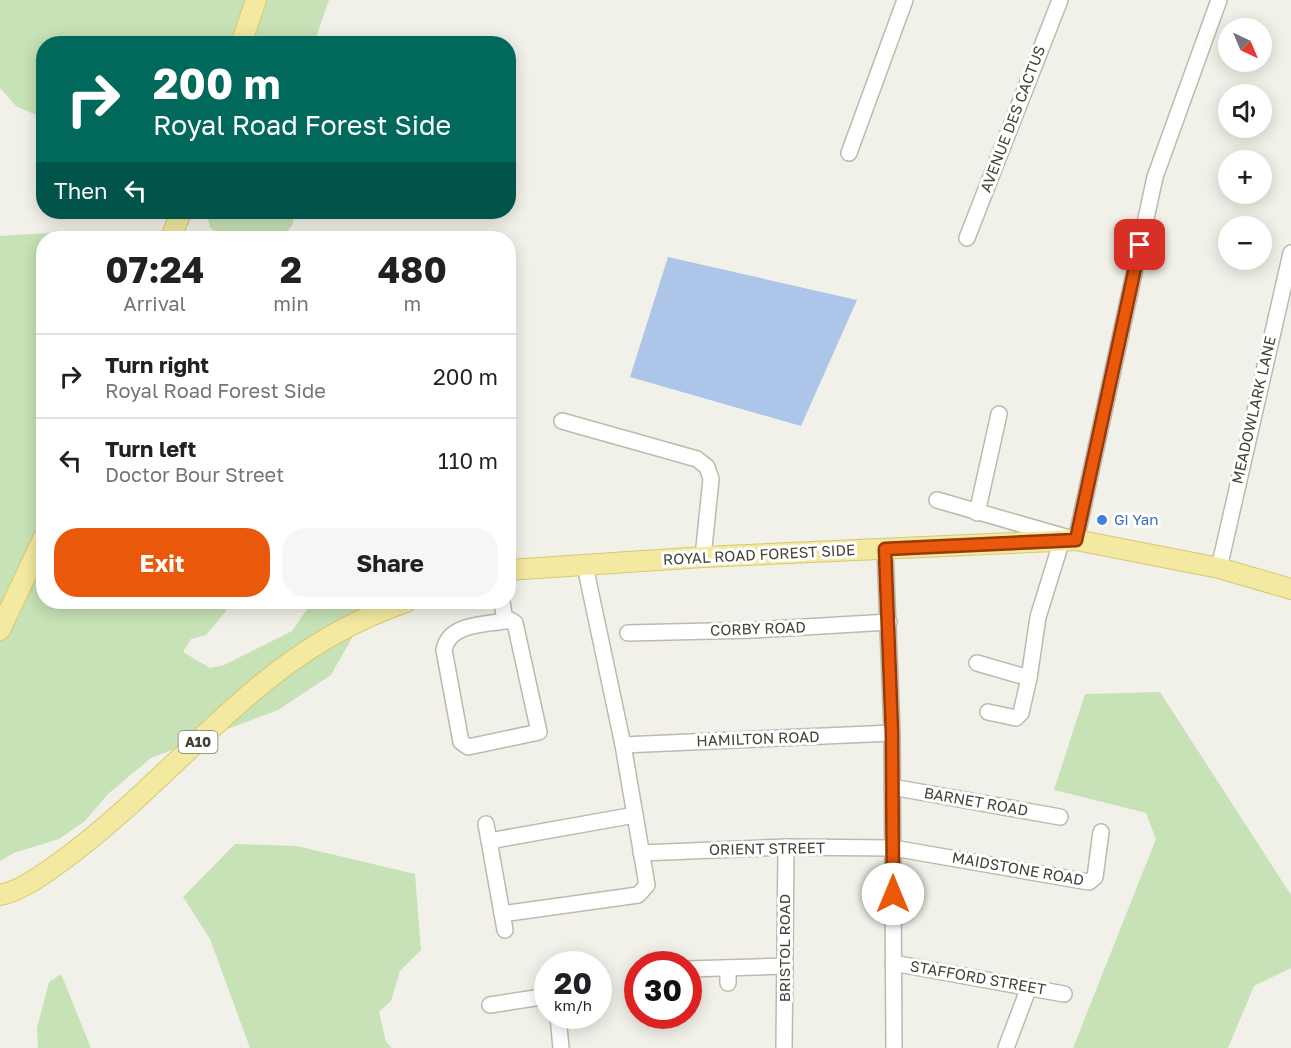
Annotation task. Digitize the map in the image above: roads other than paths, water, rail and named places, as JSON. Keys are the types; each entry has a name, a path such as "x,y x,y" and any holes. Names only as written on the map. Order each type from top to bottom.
{"main road":[{"path":"244,36 256,0"},
{"name":"ROYAL ROAD FOREST SIDE","path":"516,570 703,557 1069,542 1219,568 1291,589"},
{"path":"0,630 36,554"},
{"name":"A10","path":"0,895 8,894 46,872 87,842 258,687 298,657 345,628 390,609"}],"street":[{"path":"849,153 905,0"},
{"name":"AVENUE DES CACTUS","path":"966,238 1060,0"},
{"path":"988,712 1019,717 1029,678 1038,617 1069,542 1155,177 1219,0"},
{"name":"MEADOWLARK LANE","path":"1219,568 1291,253"},
{"path":"978,513 999,414"},
{"path":"562,421 697,459 707,467 711,479 703,557"},
{"path":"937,500 1069,542"},
{"path":"885,549 892,733 894,1048"},
{"path":"502,914 638,895 647,885 623,745 585,566"},
{"path":"502,609 505,621"},
{"path":"510,620 515,623 539,732 468,747 461,742 444,650 446,641 452,633 505,621 510,620"},
{"name":"CORBY ROAD","path":"628,633 754,630 889,622"},
{"path":"977,663 1029,678"},
{"name":"HAMILTON ROAD","path":"623,745 892,733"},
{"name":"BARNET ROAD","path":"892,788 1060,817"},
{"path":"489,841 635,814"},
{"path":"486,824 504,930"},
{"name":"MAIDSTONE ROAD","path":"893,848 1089,882 1095,877 1101,831"},
{"name":"ORIENT STREET","path":"641,853 786,847 893,848"},
{"name":"BRISTOL ROAD","path":"784,1048 786,847"},
{"name":"STAFFORD STREET","path":"893,963 1064,994"},
{"path":"702,971 728,976 785,966"},
{"path":"1006,1048 1029,987"},
{"path":"490,1005 534,998"},
{"path":"559,1029 561,1048"}],"water":[{"path":"668,257 857,300 801,426 630,377"}],"place":[{"name":"Gi Yan","path":"1102,520"}]}
